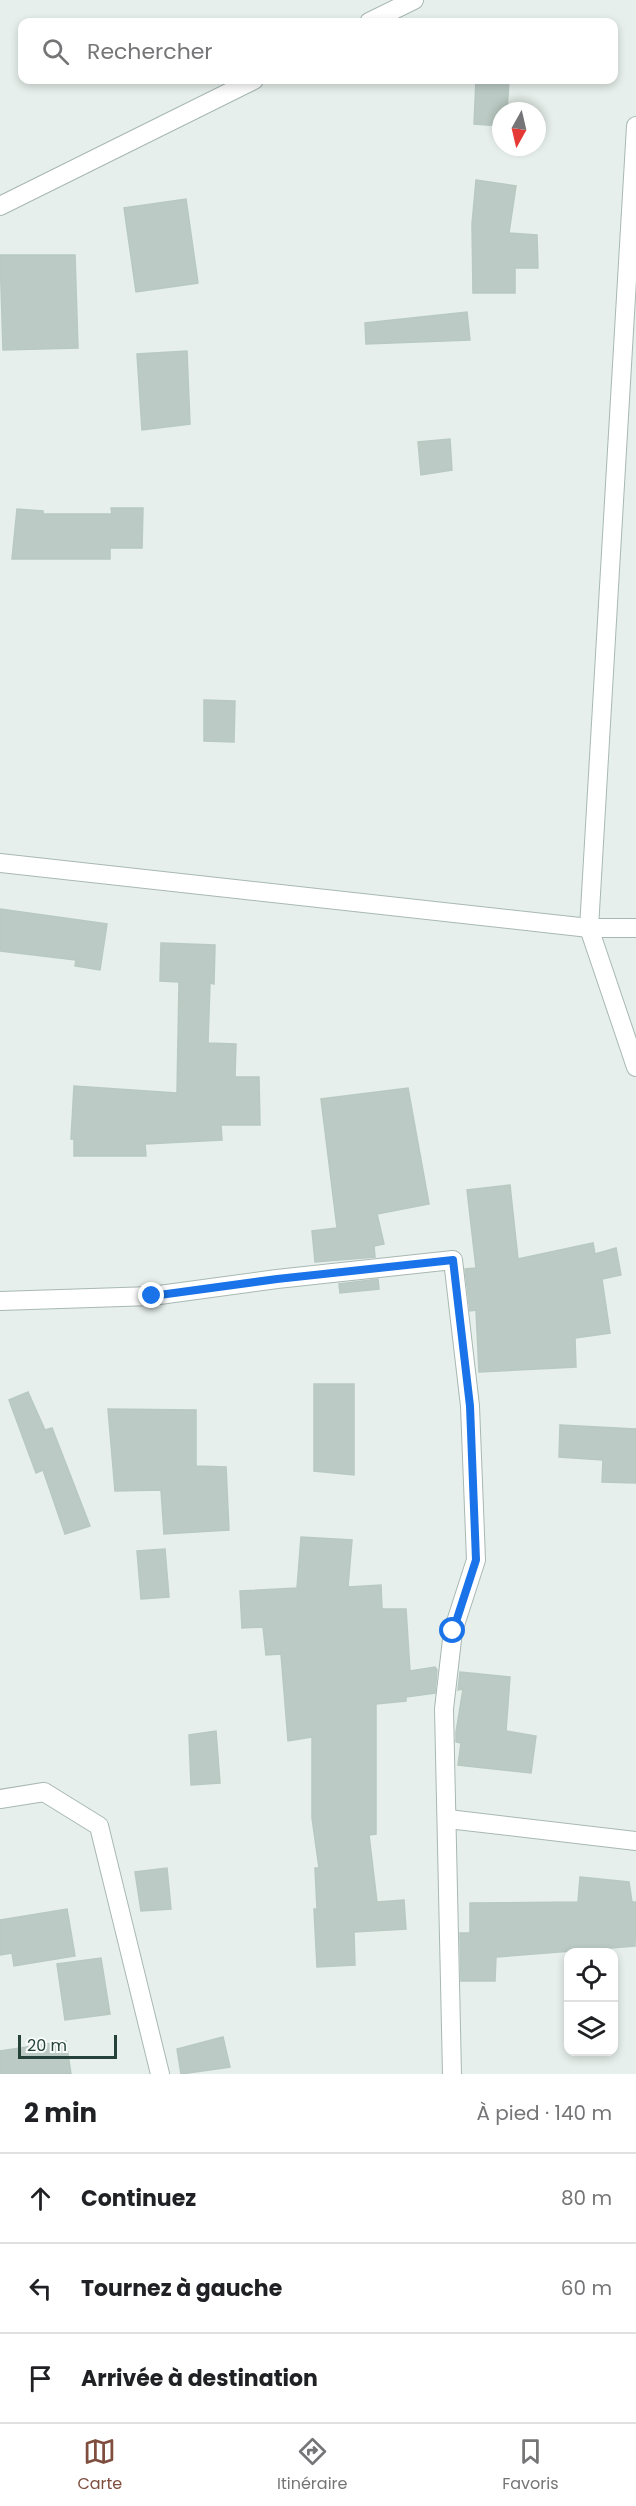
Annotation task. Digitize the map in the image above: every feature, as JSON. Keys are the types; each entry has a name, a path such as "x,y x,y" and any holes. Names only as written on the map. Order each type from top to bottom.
{"street":[{"path":"377,18 414,0"},
{"path":"0,206 246,84"},
{"path":"636,126 589,928 636,1067"},
{"path":"0,863 589,928 636,928"},
{"path":"0,1301 152,1296 277,1279 453,1260 470,1406 476,1560 453,1631 444,1709 452,2074"},
{"path":"0,1799 44,1792 99,1826 160,2074"},
{"path":"448,1819 636,1841"}],"building":[{"path":"476,84 509,84 508,102 492,102 492,125 474,124"},
{"path":"476,180 516,186 509,233 537,235 538,268 515,268 515,293 473,293 472,224"},
{"path":"186,199 198,283 136,292 124,208"},
{"path":"0,255 75,255 78,348 3,350"},
{"path":"467,312 470,340 366,344 365,323"},
{"path":"187,351 190,424 142,430 137,354"},
{"path":"450,439 452,470 421,475 418,442"},
{"path":"111,508 143,508 142,548 110,548 110,559 12,559 17,509 43,511 43,514 112,514"},
{"path":"204,700 235,701 234,742 204,741"},
{"path":"0,909 107,924 100,970 75,966 76,960 0,951"},
{"path":"161,943 215,945 214,984 210,983 208,1043 236,1044 235,1077 259,1077 260,1125 221,1125 222,1140 145,1144 146,1156 74,1156 74,1139 71,1139 74,1086 177,1093 179,982 160,981"},
{"path":"408,1088 429,1204 377,1214 384,1244 374,1246 375,1257 315,1262 312,1231 337,1228 321,1099"},
{"path":"510,1185 518,1259 593,1243 595,1254 616,1248 621,1275 602,1279 610,1333 575,1338 576,1367 479,1372 476,1310 470,1311 465,1269 476,1268 467,1190"},
{"path":"378,1279 379,1289 340,1293 339,1284"},
{"path":"314,1384 354,1384 354,1475 314,1471"},
{"path":"28,1392 45,1430 52,1428 90,1526 65,1534 43,1470 36,1473 9,1400"},
{"path":"108,1409 196,1410 196,1466 226,1467 229,1530 164,1534 161,1490 115,1491"},
{"path":"560,1425 636,1429 636,1483 602,1482 603,1460 559,1457"},
{"path":"301,1537 352,1540 348,1587 381,1585 382,1609 406,1609 410,1671 435,1667 437,1670 435,1693 406,1697 406,1701 376,1704 376,1834 369,1835 377,1902 404,1900 406,1929 354,1932 355,1965 317,1967 314,1909 317,1909 315,1868 319,1868 312,1818 312,1737 288,1741 281,1654 266,1655 263,1627 242,1628 240,1591 297,1588"},
{"path":"165,1549 169,1597 141,1599 137,1551"},
{"path":"460,1672 510,1677 506,1731 536,1736 531,1773 458,1765 461,1743 456,1742 456,1732 463,1689 458,1690"},
{"path":"216,1731 220,1783 191,1785 189,1735"},
{"path":"167,1868 171,1909 141,1911 135,1872"},
{"path":"580,1877 629,1882 632,1902 636,1902 635,1946 564,1948 564,1952 496,1957 495,1981 461,1981 460,1933 470,1933 470,1903 578,1902"},
{"path":"67,1909 75,1956 14,1966 12,1953 0,1955 0,1920"},
{"path":"101,1958 110,2014 65,2020 57,1964"},
{"path":"223,2037 230,2067 181,2074 177,2049"},
{"path":"66,2041 71,2074 0,2074 0,2051"}],"route":[{"path":"152,1296 277,1279 453,1260 470,1406 476,1560 453,1631"}]}
